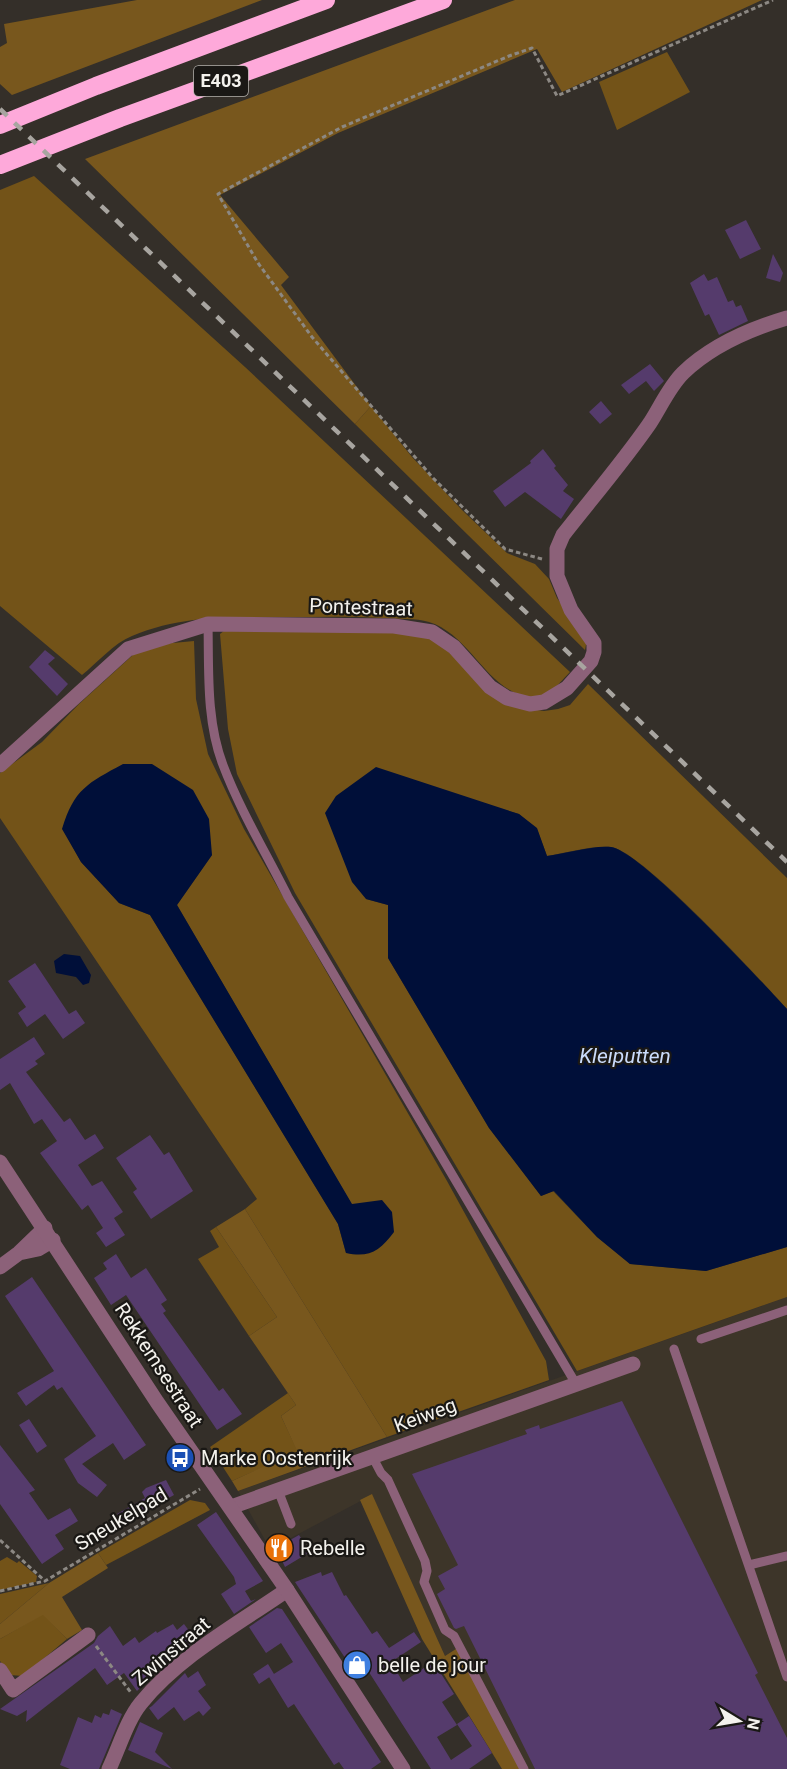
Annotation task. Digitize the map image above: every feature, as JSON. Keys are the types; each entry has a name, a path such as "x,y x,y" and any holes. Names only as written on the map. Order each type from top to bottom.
{"highway":[{"name":"E403","path":"0,125 96,86 326,0"},
{"name":"E403","path":"0,165 120,118 443,0"}],"street":[{"name":"Pontestraat","path":"0,765 128,649 208,624 394,626 432,632 454,647 490,687 507,698 530,704 544,702 567,688 591,661 594,652 594,643 564,599 556,576 556,562 563,535 650,423 682,375 697,361 731,340 763,325 787,318"},
{"name":"Rekkemsestraat","path":"0,1162 212,1482 231,1506 287,1590 403,1769"},
{"path":"0,1267 19,1253 38,1249 49,1234"},
{"name":"Keiweg","path":"231,1506 633,1364"},
{"name":"Zwinstraat","path":"110,1769 140,1704 189,1658 287,1590"},
{"path":"0,1670 13,1690 88,1635"}],"lane":[{"path":"208,624 209,703 220,753 252,826 288,897 576,1384"},
{"path":"700,1339 787,1310"},
{"path":"674,1349 787,1677"},
{"path":"372,1456 381,1473 388,1480 425,1562 427,1572 423,1582 445,1630 454,1636 524,1769"},
{"path":"278,1490 291,1524"},
{"path":"749,1565 787,1556"}],"path":[{"path":"556,562 505,549 433,478 312,337 258,263 218,194 342,127 461,75 532,48 557,96 773,0"},
{"name":"Sneukelpad","path":"0,1591 45,1581 212,1482"},
{"path":"0,1540 45,1581"},
{"path":"88,1635 140,1704"}],"shaded area":[{"path":"137,0 262,0 12,95 0,84 0,47 7,43 4,24"},
{"path":"515,0 762,0 562,92 537,49 338,133 220,195 289,277 281,285 371,406 355,424 85,159"},
{"path":"667,52 690,92 617,130 599,82"},
{"path":"34,176 245,367 570,672 547,694 535,698 514,692 501,684 456,638 429,622 413,619 347,617 226,617 169,624 132,636 112,648 82,675 0,606 0,190"},
{"path":"371,406 412,457 462,510 507,553 535,564 549,579 557,598 587,640 585,650 355,424"},
{"path":"225,630 408,633 431,636 517,707 544,711 558,709 570,705 588,684 787,878 787,1009 673,892 626,854 611,847 604,847 547,856 537,829 519,814 477,802 366,899 388,905 388,958 489,1128 541,1196 553,1191 597,1237 630,1264 706,1271 787,1247 787,1297 577,1371 295,893 237,774 228,729 220,634"},
{"path":"194,641 196,699 208,754 244,829 447,1181 546,1361 549,1380 387,1437 245,1209 257,1199 0,818 0,773 42,742 79,704 135,653 162,644","holes":["63,829 212,855 177,905 352,1205 382,1201 346,1253 338,1224 150,915 119,903 81,862"]},
{"path":"245,1209 387,1437 238,1491 232,1481 297,1451 281,1416 296,1405 249,1336 277,1317 216,1227"},
{"path":"216,1227 277,1317 249,1336 198,1259 219,1247 210,1231"},
{"path":"787,1297 787,1769 521,1769 458,1648 445,1656 372,1495 270,1549 238,1491"},
{"path":"288,1393 296,1405 281,1416 298,1452 232,1481 210,1447"},
{"path":"372,1494 445,1656 459,1647 521,1769 502,1769 422,1639 360,1500"},
{"path":"190,1500 205,1503 210,1510 106,1565 98,1553"},
{"path":"98,1553 108,1568 62,1597 82,1630 67,1639 43,1615 0,1639 0,1624 49,1583"},
{"path":"7,1557 17,1563 19,1561 37,1576 36,1582 0,1590 0,1561"},
{"path":"49,1583 0,1624 0,1594"},
{"path":"43,1614 67,1639 23,1676 10,1675 0,1661 0,1639"}],"water":[{"path":"123,764 152,764 193,790 209,819 212,855 177,905 352,1204 382,1200 392,1212 394,1232 373,1252 368,1254 346,1253 338,1224 150,915 119,903 81,862 62,829 77,796 91,782"},
{"name":"Kleiputten","path":"376,767 519,814 537,828 547,856 604,847 611,847 626,854 673,893 787,1009 787,1247 706,1271 630,1264 597,1237 554,1191 541,1196 489,1128 388,958 388,905 366,899 352,882 325,813 336,796"},
{"path":"64,954 80,956 91,975 89,983 83,985 76,977 56,973 54,961"}],"building":[{"path":"746,220 761,249 740,259 725,230"},
{"path":"773,254 783,273 780,282 766,278"},
{"path":"704,274 708,281 717,277 728,302 733,300 736,307 741,305 748,321 719,335 709,314 705,316 690,283"},
{"path":"650,364 664,381 654,391 646,381 629,394 621,385"},
{"path":"601,401 612,414 600,424 589,412"},
{"path":"543,449 556,466 554,468 568,485 563,491 574,499 561,519 525,492 505,507 493,491 531,463 530,461"},
{"path":"45,650 55,658 48,664 68,684 57,696 29,667"},
{"path":"35,963 69,1014 76,1010 85,1023 63,1039 45,1014 27,1027 18,1013 26,1007 8,981"},
{"path":"34,1037 45,1054 35,1061 38,1064 26,1072 64,1122 70,1118 85,1140 95,1134 104,1148 78,1165 92,1186 102,1181 123,1212 114,1218 125,1235 106,1247 96,1233 103,1228 88,1205 82,1210 40,1153 57,1141 42,1119 34,1124 10,1083 0,1090 0,1059"},
{"path":"150,1135 164,1155 169,1152 193,1191 151,1219 133,1192 137,1189 116,1158"},
{"path":"116,1254 131,1278 146,1268 167,1300 161,1304 166,1311 163,1313 219,1391 223,1388 242,1414 217,1430 126,1295 111,1305 94,1278 107,1269 103,1263"},
{"path":"32,1277 146,1445 124,1460 113,1443 82,1464 107,1485 97,1497 78,1483 64,1459 96,1436 62,1387 57,1390 54,1385 26,1406 17,1393 54,1371 5,1296"},
{"path":"622,1401 758,1673 755,1675 787,1738 787,1769 535,1769 464,1626 454,1628 437,1594 445,1589 438,1576 458,1565 412,1474 527,1434 525,1430 539,1425 540,1429"},
{"path":"29,1419 47,1446 37,1453 19,1425"},
{"path":"0,1445 35,1490 29,1493 48,1520 70,1508 78,1521 55,1535 64,1549 42,1564 0,1504"},
{"path":"166,1480 174,1495 123,1524 117,1514 145,1498 142,1492 146,1488"},
{"path":"216,1512 263,1581 245,1591 251,1601 256,1599 234,1614 221,1594 236,1584 234,1577 197,1525"},
{"path":"299,1535 310,1552 285,1567 276,1548"},
{"path":"321,1572 322,1576 332,1572 344,1596 346,1595 372,1634 377,1631 389,1648 414,1632 421,1642 391,1662 403,1682 430,1664 435,1671 438,1669 454,1694 442,1702 457,1725 437,1737 451,1760 472,1746 457,1724 469,1716 492,1753 469,1769 431,1769 365,1666 355,1673 295,1582"},
{"path":"277,1608 282,1609 381,1762 371,1769 344,1769 339,1762 334,1765 294,1704 288,1708 269,1677 293,1662 281,1643 266,1653 249,1627"},
{"path":"173,1624 177,1630 184,1624 196,1640 188,1646 185,1643 137,1691 124,1673 107,1685 95,1668 26,1722 27,1710 17,1716 0,1709 94,1643 98,1636 110,1626 123,1646 135,1637 139,1643 156,1631 157,1633"},
{"path":"268,1664 274,1674 259,1684 253,1674"},
{"path":"198,1671 206,1685 198,1691 211,1708 203,1716 199,1711 184,1721 174,1707 158,1720 149,1708 185,1673 188,1678"},
{"path":"111,1709 122,1714 99,1769 70,1769 60,1765 78,1717 92,1723 95,1715 101,1718 103,1713 109,1715"},
{"path":"140,1722 163,1733 155,1752 172,1769 128,1750"}],"railway":[{"path":"0,109 787,862"}],"place":[{"name":"Marke Oostenrijk","path":"180,1458"},
{"name":"Rebelle","path":"279,1548"},
{"name":"belle de jour","path":"357,1665"}]}
